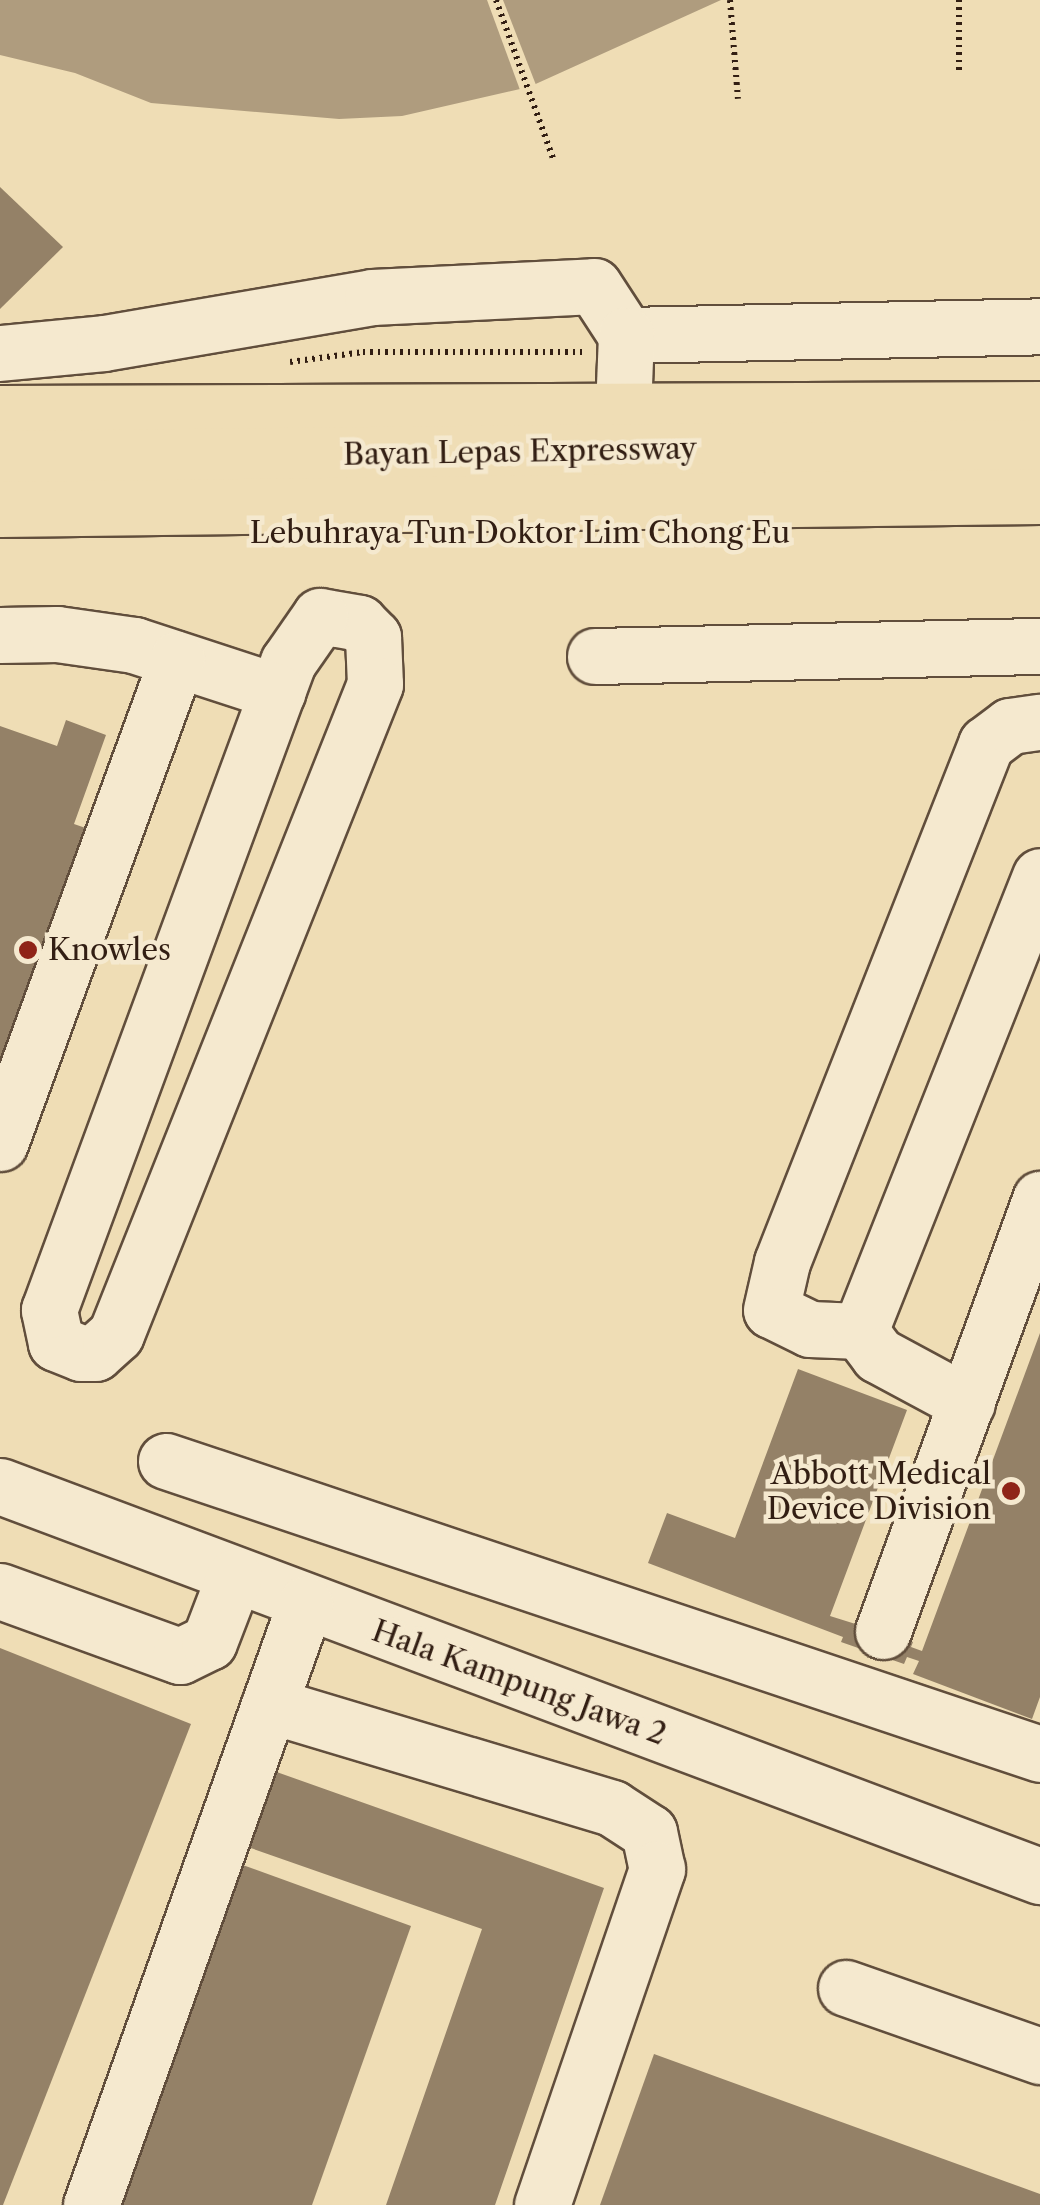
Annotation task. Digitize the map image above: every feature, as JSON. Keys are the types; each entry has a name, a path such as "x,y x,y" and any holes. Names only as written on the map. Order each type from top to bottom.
{"highway":[{"path":"0,413 1040,409"},
{"name":"Bayan Lepas Expressway","path":"0,458 1040,447"},
{"name":"Bayan Lepas Expressway","path":"0,509 1040,496"},
{"name":"Lebuhraya Tun Doktor Lim Chong Eu","path":"0,538 1040,530"}],"street":[{"path":"0,352 104,344 372,297 594,286 627,343 623,411"},
{"path":"627,343 1040,326"},
{"path":"320,616 359,623 372,637 375,684 116,1334 95,1353 82,1353 56,1342 49,1310 278,692 300,637 320,616"},
{"path":"0,634 57,634 178,658 278,692"},
{"path":"595,656 1040,646"},
{"path":"0,1143 178,658"},
{"path":"860,1331 810,1329 770,1310 782,1262 986,744 1010,726 1040,722"},
{"path":"860,1331 1040,876"},
{"path":"874,1658 1040,1199"},
{"path":"860,1331 878,1355 967,1403"},
{"path":"166,1462 874,1658 1040,1754"},
{"name":"Hala Kampung Jawa 2","path":"0,1486 304,1604 1040,1876"},
{"path":"0,1591 180,1656 209,1642 234,1577"},
{"path":"91,2205 304,1604"},
{"path":"268,1704 612,1808 649,1832 657,1869 542,2205"},
{"path":"846,1988 1040,2056"}],"path":[{"path":"496,0 554,161"},
{"path":"730,0 738,99"},
{"path":"959,0 960,73"},
{"path":"270,365 362,352 627,343"}],"shaded area":[{"path":"0,0 721,0 529,87 402,116 339,119 151,103 75,73 0,55"}],"pier":[{"path":"487,0 503,0 536,85 520,90"}],"building":[{"path":"0,187 63,247 0,309"},
{"name":"Knowles","path":"66,720 106,735 74,824 97,832 0,1068 0,726 57,746"},
{"path":"1040,1333 1040,1697 1032,1719 913,1674 919,1661 907,1657 904,1664 841,1642 843,1637 648,1563 667,1513 735,1538 798,1369 907,1410 830,1616 913,1642 911,1647 922,1651"},
{"path":"0,1648 191,1724 3,2205 0,2205"},
{"path":"271,1770 604,1888 495,2205 386,2205 482,1929 245,1846"},
{"path":"240,1864 411,1926 312,2205 118,2205"},
{"path":"654,2054 1040,2194 1040,2205 600,2205"}],"place":[{"name":"Knowles","path":"28,950"},
{"name":"Abbott Medical Device Division","path":"1011,1491"}]}
